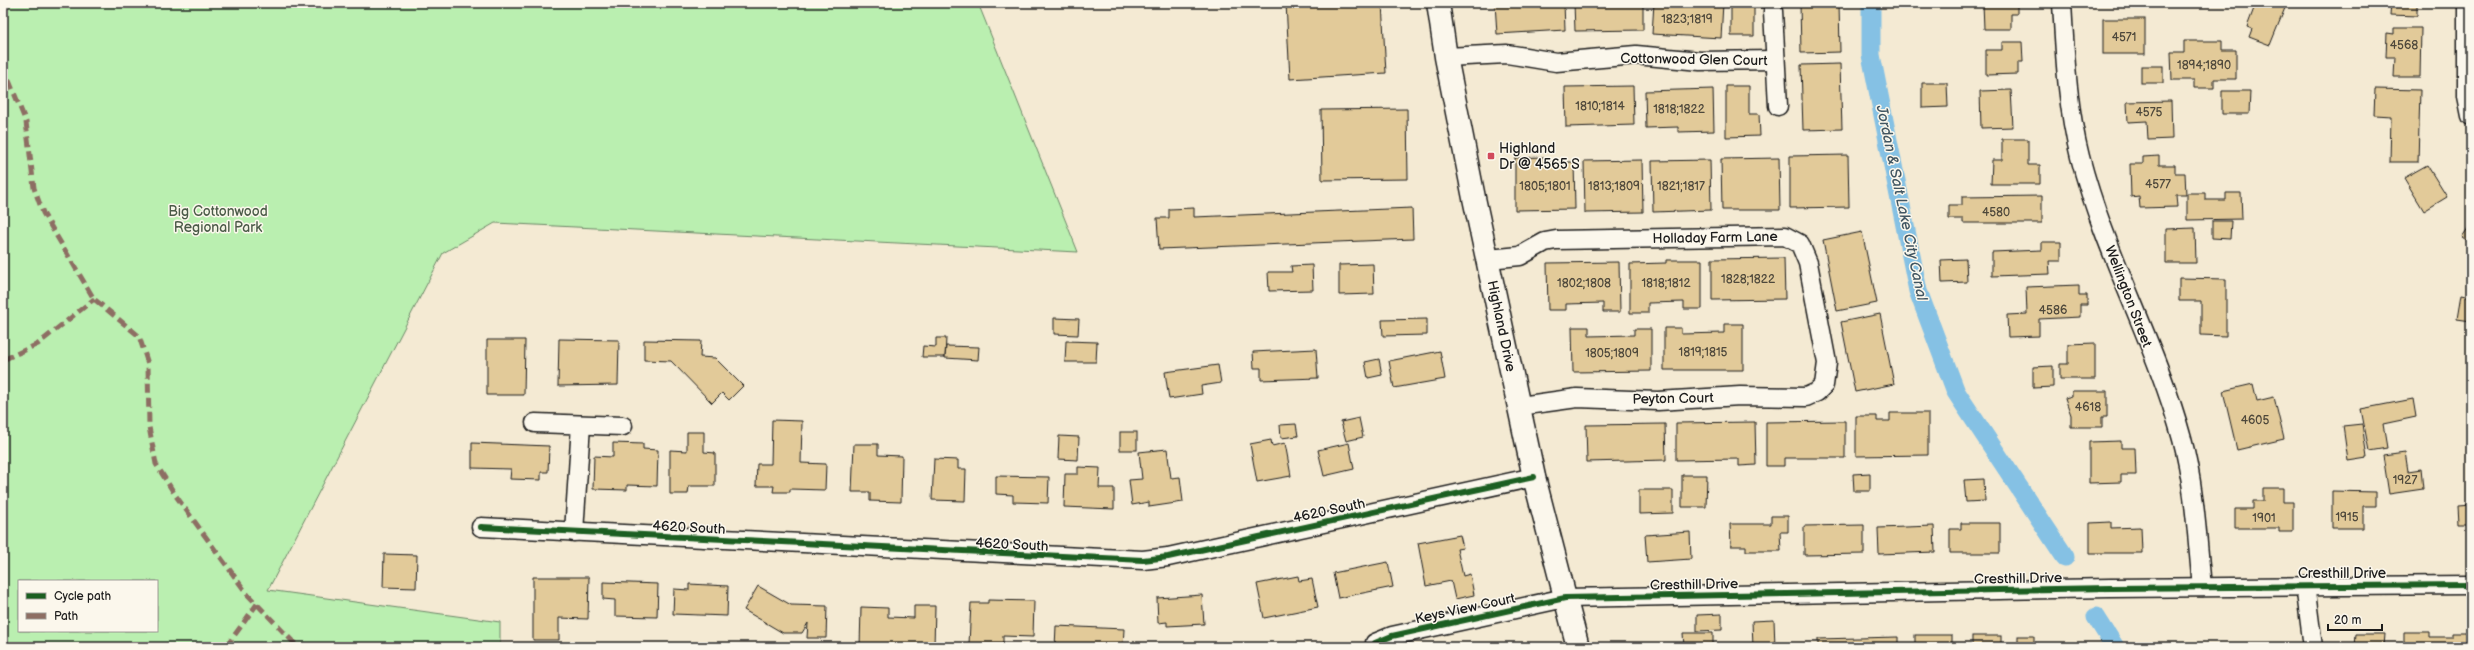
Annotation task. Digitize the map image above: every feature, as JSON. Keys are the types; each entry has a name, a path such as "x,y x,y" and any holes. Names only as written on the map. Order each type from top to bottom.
{"main road":[{"name":"Highland Drive","path":"1438,3 1446,57 1474,198 1534,477 1578,647"}],"street":[{"name":"Wellington Street","path":"2062,3 2069,99 2080,157 2104,232 2165,386 2182,441 2193,500 2202,587"},
{"path":"2467,3 2467,88 2471,116"},
{"name":"Cottonwood Glen Court","path":"1773,11 1778,106"},
{"name":"Cottonwood Glen Court","path":"1446,57 1507,54 1556,62 1636,55 1700,61 1775,60"},
{"name":"Holladay Farm Lane","path":"1488,259 1520,256 1545,242 1568,239 1785,236 1800,244 1808,263 1827,363 1824,385"},
{"name":"Peyton Court","path":"1519,406 1577,398 1658,401 1740,396 1806,397 1817,392 1824,385"},
{"path":"535,423 623,426"},
{"path":"574,532 581,425"},
{"name":"4620 South","path":"481,527 1143,560 1176,555 1534,477"},
{"name":"Cresthill Drive","path":"1565,598 2305,585 2471,585"},
{"path":"2305,585 2313,647"},
{"name":"Keys View Court","path":"1375,647 1375,643 1392,636 1565,598"}],"green space":[{"name":"Big Cottonwood Regional Park","path":"3,3 978,3 1078,252 495,223 443,253 268,590 500,622 500,647 3,647"}],"building":[{"path":"1286,3 1382,3 1386,73 1290,79"},
{"path":"1495,3 1564,3 1565,30 1497,34"},
{"path":"1574,3 1643,3 1643,30 1575,31"},
{"path":"1654,3 1723,3 1721,38 1652,34"},
{"path":"1731,3 1764,3 1764,8 1754,8 1754,36 1731,36"},
{"path":"1800,3 1839,3 1840,52 1801,53"},
{"path":"1983,3 2017,3 2017,14 2011,14 2011,29 1984,29"},
{"path":"2256,3 2287,3 2270,45 2249,37 2252,29 2247,27"},
{"path":"2391,3 2417,3 2417,16 2390,15"},
{"path":"2103,19 2145,19 2145,54 2103,54"},
{"path":"2394,28 2421,28 2420,77 2394,77 2395,57 2386,57 2387,33 2394,34"},
{"path":"2184,41 2222,41 2222,50 2236,50 2236,79 2214,79 2214,88 2194,88 2194,80 2172,80 2171,52 2184,52"},
{"path":"2002,42 2022,42 2023,62 2018,62 2018,74 1986,75 1986,50 2002,50"},
{"path":"1840,64 1842,129 1803,130 1801,65"},
{"path":"2141,66 2163,66 2163,83 2141,83"},
{"path":"1922,83 1947,83 1948,107 1922,108"},
{"path":"1633,86 1634,125 1566,127 1565,87"},
{"path":"1726,86 1749,86 1749,114 1759,114 1760,136 1726,137"},
{"path":"1713,89 1714,131 1678,132 1678,127 1646,128 1645,91"},
{"path":"2375,89 2420,90 2418,162 2390,162 2391,116 2374,115"},
{"path":"2011,90 2013,127 1981,128 1980,91"},
{"path":"2222,91 2250,91 2249,114 2222,114"},
{"path":"2171,101 2172,139 2148,140 2147,121 2128,122 2127,102"},
{"path":"1407,109 1408,179 1322,180 1321,110"},
{"path":"2002,139 2028,139 2028,165 2040,165 2040,184 1991,184 1992,160 2002,160"},
{"path":"1848,155 1849,207 1790,208 1790,156"},
{"path":"2159,156 2159,165 2175,165 2175,173 2185,173 2186,195 2176,195 2177,207 2140,208 2139,196 2131,197 2130,164 2143,164 2143,157"},
{"path":"1544,157 1544,162 1574,162 1575,209 1515,210 1515,158"},
{"path":"1779,158 1780,210 1722,210 1721,159"},
{"path":"1642,160 1643,212 1585,213 1584,161"},
{"path":"1710,160 1711,210 1653,212 1652,161"},
{"path":"2427,165 2447,197 2424,211 2404,178"},
{"path":"2187,193 2205,193 2205,200 2226,200 2226,193 2241,193 2242,219 2187,220"},
{"path":"2042,196 2042,223 1963,223 1963,219 1949,219 1949,205 1962,205 1962,197"},
{"path":"1194,208 1194,217 1412,208 1413,239 1159,249 1157,218 1169,218 1169,209"},
{"path":"2212,221 2231,221 2230,239 2212,238"},
{"path":"2471,224 2471,243 2462,237"},
{"path":"2195,228 2196,263 2166,263 2166,229"},
{"path":"1862,232 1877,303 1837,311 1823,240"},
{"path":"2042,242 2061,242 2061,261 2049,261 2050,274 1992,276 1992,252 2042,250"},
{"path":"1784,258 1785,299 1712,300 1712,259"},
{"path":"1966,259 1967,282 1942,283 1941,260"},
{"path":"1666,260 1702,260 1702,309 1684,309 1684,302 1648,303 1648,313 1630,313 1630,264 1666,263"},
{"path":"1619,262 1620,312 1603,312 1603,303 1566,304 1566,310 1548,310 1547,263"},
{"path":"1373,264 1374,294 1339,295 1339,265"},
{"path":"1312,265 1313,290 1269,291 1268,272 1292,272 1291,266"},
{"path":"2179,278 2226,279 2226,336 2201,335 2201,301 2179,301"},
{"path":"2079,285 2079,295 2087,295 2087,305 2080,305 2080,317 2039,319 2039,336 2008,337 2007,315 2027,314 2026,287"},
{"path":"2461,295 2471,297 2471,321 2457,319"},
{"path":"1880,314 1894,384 1855,392 1841,322"},
{"path":"1054,318 1079,319 1078,335 1054,334"},
{"path":"1427,319 1427,335 1383,336 1382,320"},
{"path":"1724,324 1743,324 1743,370 1664,370 1664,328 1681,328 1681,334 1724,333"},
{"path":"1572,327 1589,327 1589,336 1634,335 1634,329 1651,329 1651,371 1573,372"},
{"path":"936,338 946,338 945,357 922,357 923,346 936,347"},
{"path":"559,339 619,340 618,385 558,386"},
{"path":"487,340 525,340 524,395 487,395"},
{"path":"644,340 701,341 700,357 715,358 743,386 729,400 722,393 712,403 671,361 644,360"},
{"path":"1066,341 1097,342 1096,362 1065,362"},
{"path":"2095,343 2095,379 2060,379 2060,364 2068,364 2068,344"},
{"path":"946,346 979,347 978,360 945,358"},
{"path":"1316,349 1318,378 1261,380 1261,368 1254,368 1253,352"},
{"path":"1440,351 1445,379 1394,388 1389,361"},
{"path":"1379,359 1382,375 1368,378 1365,362"},
{"path":"1218,365 1221,383 1201,386 1202,394 1169,399 1165,372"},
{"path":"2053,366 2053,387 2033,388 2033,367"},
{"path":"2253,384 2257,401 2274,397 2284,439 2237,450 2223,391"},
{"path":"2072,391 2107,391 2107,417 2102,417 2102,427 2071,427 2071,415 2065,398 2072,396"},
{"path":"2413,399 2416,417 2383,424 2387,448 2369,451 2361,409"},
{"path":"1890,413 1928,413 1928,455 1856,456 1856,416 1877,416 1877,421 1890,421"},
{"path":"1359,418 1363,437 1346,441 1341,422"},
{"path":"772,420 802,421 801,463 826,464 825,490 790,489 790,492 773,492 774,486 756,486 757,464 771,464"},
{"path":"1845,421 1845,458 1784,458 1784,466 1766,466 1766,422"},
{"path":"1755,422 1756,465 1739,466 1739,459 1676,460 1676,423"},
{"path":"1296,424 1298,436 1281,438 1280,425"},
{"path":"1665,424 1666,460 1587,462 1586,425"},
{"path":"2362,424 2367,458 2348,461 2343,426"},
{"path":"687,432 704,432 704,452 715,453 715,486 689,486 688,494 670,494 670,450 687,451"},
{"path":"1120,432 1137,432 1137,450 1120,450"},
{"path":"1059,436 1079,437 1078,460 1058,459"},
{"path":"1271,440 1272,446 1285,443 1291,476 1257,482 1250,444"},
{"path":"2121,441 2121,448 2135,448 2136,475 2121,475 2121,482 2089,483 2089,442"},
{"path":"472,443 549,446 548,472 541,472 541,480 510,479 511,469 472,468"},
{"path":"613,443 643,444 643,449 658,450 657,486 627,485 627,490 593,489 594,456 613,457"},
{"path":"1349,443 1354,469 1324,476 1318,450"},
{"path":"854,444 878,444 878,455 902,456 901,502 870,501 870,492 852,492"},
{"path":"1167,449 1171,478 1180,477 1183,502 1149,507 1149,502 1132,505 1129,480 1142,479 1139,452"},
{"path":"2405,452 2408,471 2421,469 2423,489 2389,494 2383,455"},
{"path":"934,459 958,460 958,469 966,469 965,501 932,500"},
{"path":"1078,467 1100,468 1099,488 1114,488 1114,509 1064,507 1065,474 1078,474"},
{"path":"1870,473 1870,491 1854,491 1853,474"},
{"path":"1682,475 1707,475 1706,507 1682,507"},
{"path":"996,476 1049,477 1048,503 1013,502 1013,495 996,494"},
{"path":"1984,479 1985,501 1966,502 1964,480"},
{"path":"2263,488 2283,488 2283,502 2293,502 2293,532 2279,532 2279,528 2235,528 2235,509 2253,509 2253,501 2263,501"},
{"path":"1639,490 1673,490 1673,513 1639,514"},
{"path":"2332,491 2376,492 2376,506 2363,506 2363,528 2332,528"},
{"path":"2471,505 2470,531 2469,524 2459,524 2458,506"},
{"path":"1771,516 1788,516 1788,532 1780,532 1781,551 1746,551 1746,546 1731,546 1730,524 1771,524"},
{"path":"2111,522 2111,528 2141,527 2142,553 2090,553 2090,523"},
{"path":"1961,523 2000,523 2000,553 1950,553 1950,529 1961,529"},
{"path":"1864,525 1864,554 1804,555 1804,526"},
{"path":"1934,526 1935,552 1879,554 1878,528"},
{"path":"1690,532 1691,559 1647,562 1645,535"},
{"path":"1460,535 1463,548 1457,549 1463,576 1470,574 1474,595 1455,599 1451,581 1426,586 1418,543"},
{"path":"384,554 417,555 416,588 383,587"},
{"path":"1388,562 1393,587 1338,598 1333,573"},
{"path":"1298,576 1299,581 1312,579 1318,607 1264,618 1257,584"},
{"path":"533,577 589,577 588,619 559,618 559,640 533,640"},
{"path":"603,582 658,584 657,617 615,616 615,600 603,599"},
{"path":"689,584 728,586 727,616 673,614 674,589 689,590"},
{"path":"758,586 791,605 827,606 826,638 807,638 808,623 802,633 783,633 744,610"},
{"path":"1202,595 1204,624 1167,626 1167,622 1158,623 1157,598"},
{"path":"988,600 1034,601 1033,637 1003,636 1003,644 969,644 971,603 988,603"},
{"path":"914,606 935,606 934,647 882,645 882,647 860,647 861,607 888,608 888,617 914,618"},
{"path":"1722,614 1722,630 1697,631 1697,615"},
{"path":"1774,620 1775,647 1753,647 1752,621"},
{"path":"1056,626 1124,629 1123,647 1055,647"},
{"path":"2404,632 2430,632 2430,637 2452,637 2452,633 2469,633 2469,647 2404,647"},
{"path":"1683,633 1713,633 1713,647 1684,647"},
{"path":"2356,634 2385,634 2384,647 2355,647"},
{"path":"1915,635 1952,635 1952,647 1915,647"},
{"path":"1972,636 2001,636 2001,647 1972,647"},
{"path":"2018,636 2034,636 2034,647 2018,647"},
{"path":"1898,637 1898,647 1818,647 1818,639"},
{"path":"2224,645 2254,645 2254,647 2224,647"}],"waterway":[{"name":"Jordan & Salt Lake City Canal","path":"1871,3 1871,55 1918,291 1956,392 2065,557"},
{"name":"Jordan & Salt Lake City Canal","path":"2096,617 2115,647"}],"marked path":[{"path":"3,66 26,122 34,188 43,213 94,299 139,336 148,364 149,427 156,464 176,496 248,595 298,647"},
{"path":"3,360 38,344 94,299"},
{"path":"226,647 257,604"}],"cycle path":[{"path":"481,527 1143,560 1168,557 1534,477"},
{"path":"1375,647 1375,643 1392,636 1565,598 2110,588 2471,585"}],"place":[{"name":"Highland Dr @ 4565 S","path":"1491,156"}]}
